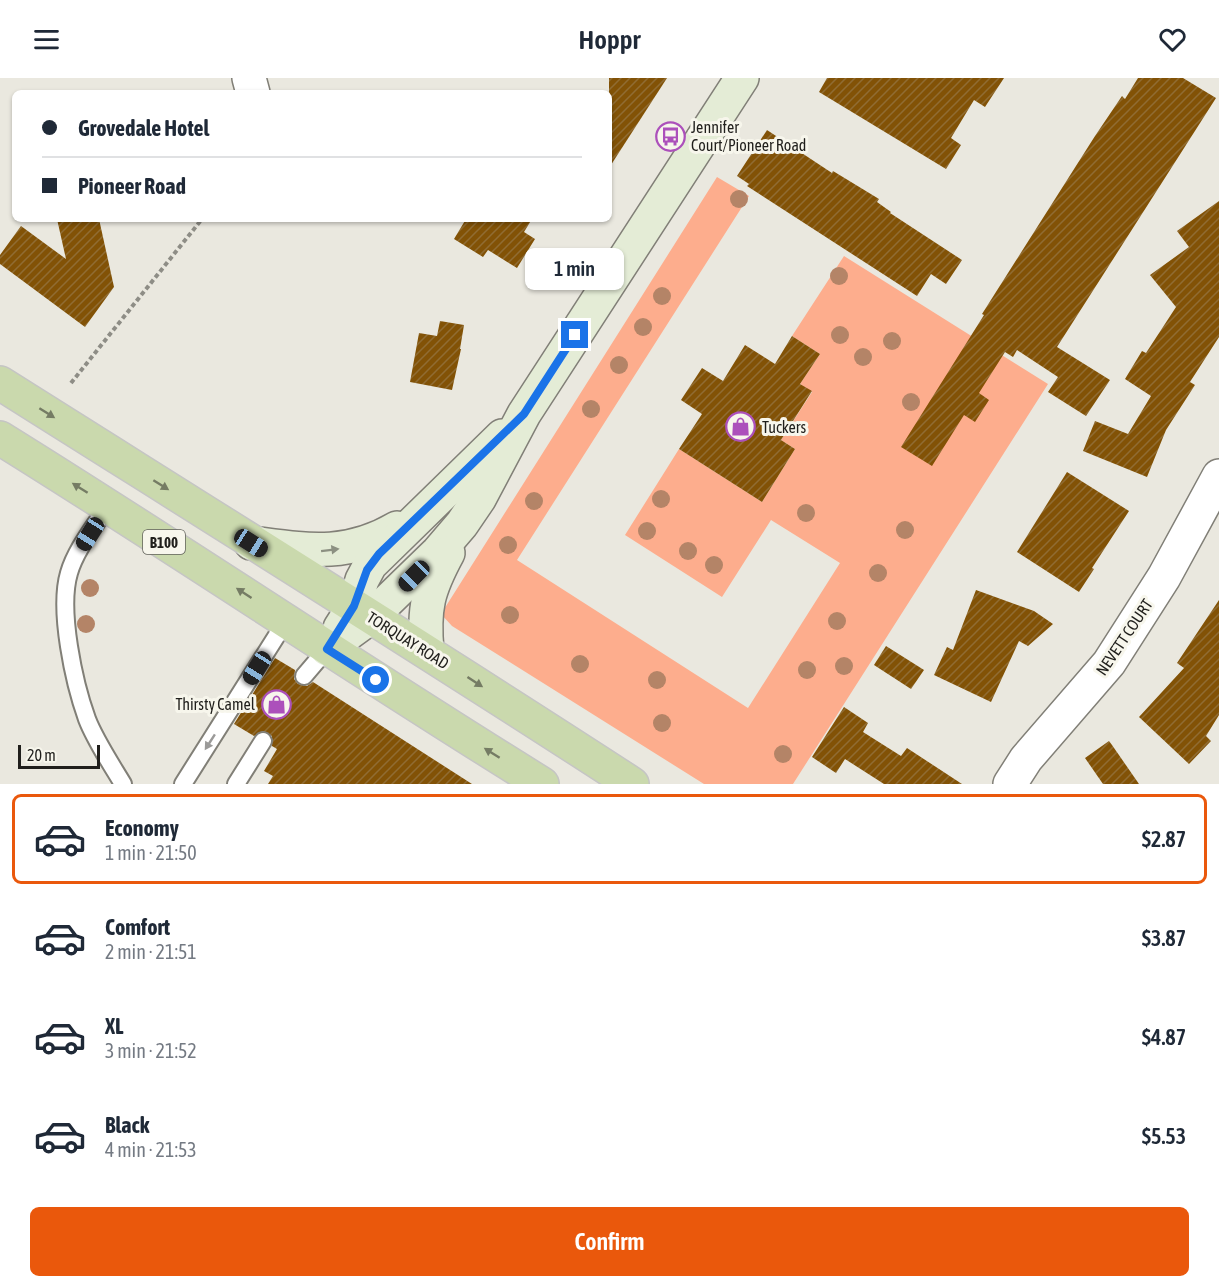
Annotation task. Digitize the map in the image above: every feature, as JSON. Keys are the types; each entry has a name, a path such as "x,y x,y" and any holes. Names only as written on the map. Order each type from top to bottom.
{"main road":[{"path":"327,649 363,611 438,552 462,524 479,499 524,414 742,78"},
{"name":"TORQUAY ROAD","path":"0,383 251,543 427,651 632,784"},
{"path":"363,611 362,580 370,565 524,414"},
{"name":"B100","path":"0,438 108,505 327,649 538,783"},
{"path":"251,543 320,551 343,548 377,539 428,507"},
{"path":"427,651 425,612 428,595 462,524"},
{"path":"251,543 284,592 286,621"}],"street":[{"name":"NEVETT COURT","path":"1010,784 1026,759 1109,663 1164,577 1219,476"}],"lane":[{"path":"108,505 68,575 66,631 87,721 123,784"},
{"path":"183,784 286,621"},
{"path":"304,676 327,649"},
{"path":"236,784 263,741"}],"path":[{"path":"71,383 200,222"}],"shaded area":[{"path":"717,177 749,196 517,560 748,708 840,563 771,520 722,597 625,535 679,449 762,502 795,449 781,440 812,392 800,384 820,354 792,336 844,256 1048,384 793,784 704,784 452,626 441,614"}],"building":[{"path":"609,78 667,78 612,163 612,90 609,90"},
{"path":"827,78 1004,78 985,107 974,100 951,138 961,145 946,169 819,92"},
{"path":"1138,78 1183,78 1216,98 1057,347 1110,380 1086,416 1048,392 1058,377 1017,350 1013,357 1005,352 979,393 989,400 975,422 964,415 932,466 901,447 1095,136 1122,96 1125,99"},
{"path":"767,130 832,173 833,171 879,199 877,202 890,213 962,260 946,284 931,274 917,296 747,186 749,184 737,176"},
{"path":"1219,201 1219,337 1190,382 1195,385 1166,430 1147,477 1083,451 1095,421 1128,434 1151,396 1125,379 1142,351 1146,353 1176,307 1150,275 1189,247 1177,231"},
{"path":"58,222 100,222 114,287 85,327 0,264 0,255 21,226 66,259"},
{"path":"464,222 530,222 524,232 535,239 517,268 488,250 483,257 454,239"},
{"path":"440,321 464,325 452,390 410,382 419,333 437,336"},
{"name":"Tuckers","path":"792,336 820,354 800,384 812,391 781,440 795,449 762,502 679,449 702,414 681,400 702,368 723,381 745,345 775,364"},
{"path":"1067,472 1129,511 1079,592 1017,552"},
{"path":"976,590 1034,611 1053,624 1028,646 1019,641 991,702 934,675 947,647 953,650"},
{"path":"1219,600 1219,715 1206,736 1211,741 1189,764 1139,717 1184,668 1177,663"},
{"path":"886,646 924,670 911,689 874,665"},
{"path":"275,658 295,670 294,679 298,684 307,686 313,682 472,784 268,784 273,776 264,771 277,749 272,746 272,736 263,731 254,736 234,724"},
{"path":"844,707 868,723 863,732 901,756 907,748 962,784 884,784 845,759 836,773 812,757"},
{"path":"1109,741 1139,784 1103,784 1085,758"}],"place":[{"name":"Jennifer Court/Pioneer Road","path":"670,136"},
{"name":"Tuckers","path":"741,427"},
{"name":"Thirsty Camel","path":"276,704"}],"route":[{"path":"376,680 327,649 354,606 367,570 379,554 524,414 575,335"}]}
